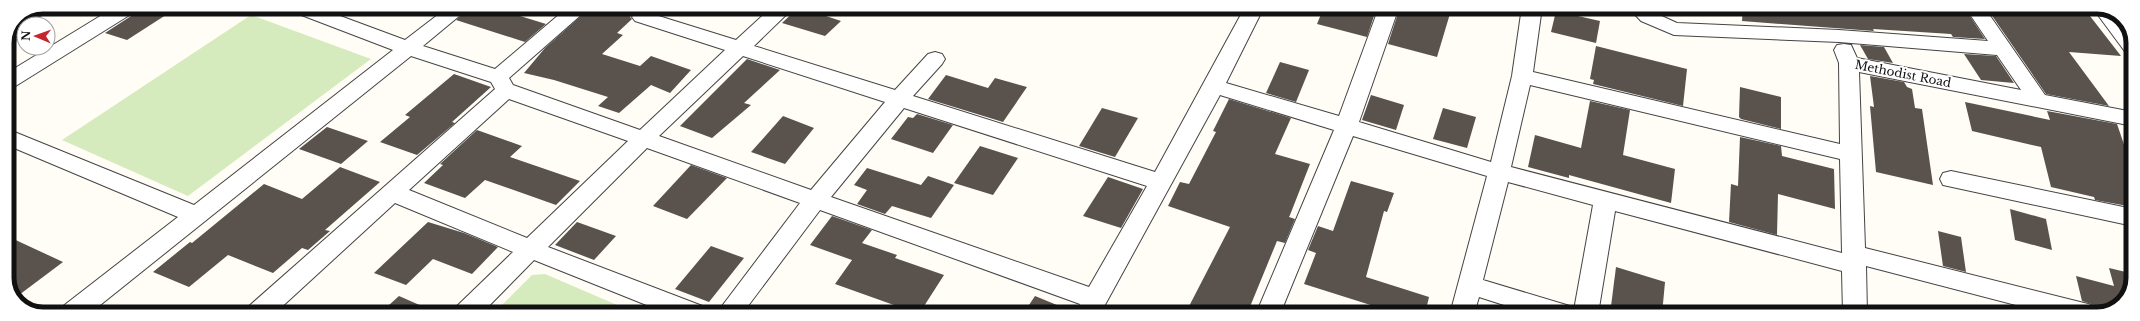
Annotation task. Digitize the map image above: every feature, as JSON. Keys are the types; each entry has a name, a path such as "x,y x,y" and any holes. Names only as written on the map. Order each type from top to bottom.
{"street":[{"path":"14,78 118,14"},
{"path":"322,14 502,83 642,140 814,199 1091,307 1214,86 1251,14"},
{"path":"80,307 451,14"},
{"path":"266,307 392,192 573,14"},
{"path":"472,307 642,140 776,14"},
{"path":"1271,307 1347,125 1387,14"},
{"path":"1464,307 1522,76 1531,14"},
{"path":"1645,14 1648,17 1674,28 1839,36 2003,49"},
{"path":"1979,14 2039,101"},
{"path":"642,17 741,47 1160,182"},
{"path":"2109,17 2125,38"},
{"path":"1839,36 1849,63"},
{"path":"733,307 814,199 899,98 935,59"},
{"name":"Methodist Road","path":"1855,307 1849,63 2126,118"},
{"path":"1522,76 1851,154"},
{"path":"1214,86 1499,172 1605,200 2058,307"},
{"path":"14,139 196,215"},
{"path":"1951,179 2126,216"},
{"path":"392,192 530,249 678,307"},
{"path":"1587,307 1605,200"},
{"path":"1469,285 1541,307"}],"green space":[{"path":"251,15 371,59 188,196 62,140"},
{"path":"545,274 622,307 500,307 532,275"}],"building":[{"path":"134,14 167,14 127,40 105,33"},
{"path":"463,14 514,14 546,24 525,42 456,20"},
{"path":"583,14 632,14 630,17 632,19 617,33 623,35 602,54 640,66 651,56 691,70 670,93 651,85 619,113 598,106 608,97 554,80 524,73 545,48"},
{"path":"792,14 820,14 841,21 825,36 782,23"},
{"path":"1321,14 1375,14 1367,37 1317,24"},
{"path":"1398,14 1450,14 1437,57 1388,44"},
{"path":"1555,14 1569,14 1600,21 1596,43 1551,32"},
{"path":"1742,14 1969,14 1985,39 1953,37 1951,34 1873,29 1874,31 1742,21"},
{"path":"1991,14 2088,14 2121,56 2069,52 2109,106 2046,94"},
{"path":"1860,45 1884,47 1893,63 1868,59"},
{"path":"1596,46 1687,69 1683,106 1593,84 1594,80 1590,79"},
{"path":"1964,54 1996,56 2014,83 1981,80"},
{"path":"747,59 780,70 744,103 751,105 712,138 680,126"},
{"path":"1280,62 1309,70 1296,102 1266,93"},
{"path":"454,74 491,87 452,122 455,123 417,155 380,142 410,117 405,115"},
{"path":"946,75 988,88 995,78 1027,87 1003,122 928,99"},
{"path":"1870,76 1904,82 1907,87 1912,89 1915,108 1922,109 1933,185 1876,172 1870,106 1874,107"},
{"path":"1740,87 1781,97 1781,129 1741,119 1739,117"},
{"path":"1371,95 1404,105 1396,130 1362,120"},
{"path":"1229,99 1291,118 1275,154 1310,164 1289,217 1295,219 1285,243 1277,241 1250,307 1189,307 1230,227 1168,206 1180,182 1189,184 1216,132 1213,131"},
{"path":"1590,101 1630,110 1623,155 1675,169 1671,203 1569,175 1569,178 1528,167 1535,135 1581,148"},
{"path":"1965,102 2050,120 2047,111 2117,124 2126,150 2126,206 2095,200 2094,197 2051,187 2041,147 1972,131"},
{"path":"1102,108 1138,118 1115,157 1079,146"},
{"path":"1443,108 1476,117 1467,148 1433,139"},
{"path":"917,114 953,125 933,153 891,139 908,117 913,118"},
{"path":"783,116 814,128 785,164 751,152"},
{"path":"327,127 368,141 341,164 299,149"},
{"path":"477,130 522,146 510,157 580,181 556,205 485,180 465,198 424,183 443,165 440,164"},
{"path":"1740,137 1781,146 1782,156 1834,169 1835,209 1778,194 1777,235 1729,222 1731,184 1738,186"},
{"path":"980,146 1018,158 993,195 954,183"},
{"path":"691,165 727,178 687,219 653,206"},
{"path":"340,167 380,182 325,230 330,231 308,250 302,248 273,273 228,255 189,287 153,272 190,242 192,243 264,184 302,199"},
{"path":"867,168 921,185 928,176 954,185 931,218 892,206 885,214 857,204 867,190 854,185"},
{"path":"1108,177 1143,189 1121,228 1083,216"},
{"path":"1351,181 1394,193 1387,212 1384,211 1366,277 1429,297 1427,307 1377,307 1304,284 1316,253 1308,250 1318,226 1333,231"},
{"path":"2010,209 2046,219 2052,250 2015,240"},
{"path":"832,216 872,230 862,243 897,255 895,258 944,275 923,307 899,307 835,284 852,260 810,245"},
{"path":"428,222 464,233 498,247 472,274 433,259 406,285 374,273"},
{"path":"577,222 616,236 594,260 555,245"},
{"path":"1938,231 1961,237 1966,272 1943,266"},
{"path":"14,239 63,262 20,295 16,289 14,280"},
{"path":"711,246 744,258 709,302 675,289"},
{"path":"1616,267 1665,282 1663,307 1611,307"},
{"path":"2109,268 2126,272 2126,282 2123,291 2116,300 2098,307 2082,301 2076,276 2114,286"},
{"path":"399,296 424,307 387,307"},
{"path":"1035,296 1062,307 1028,307"}]}
